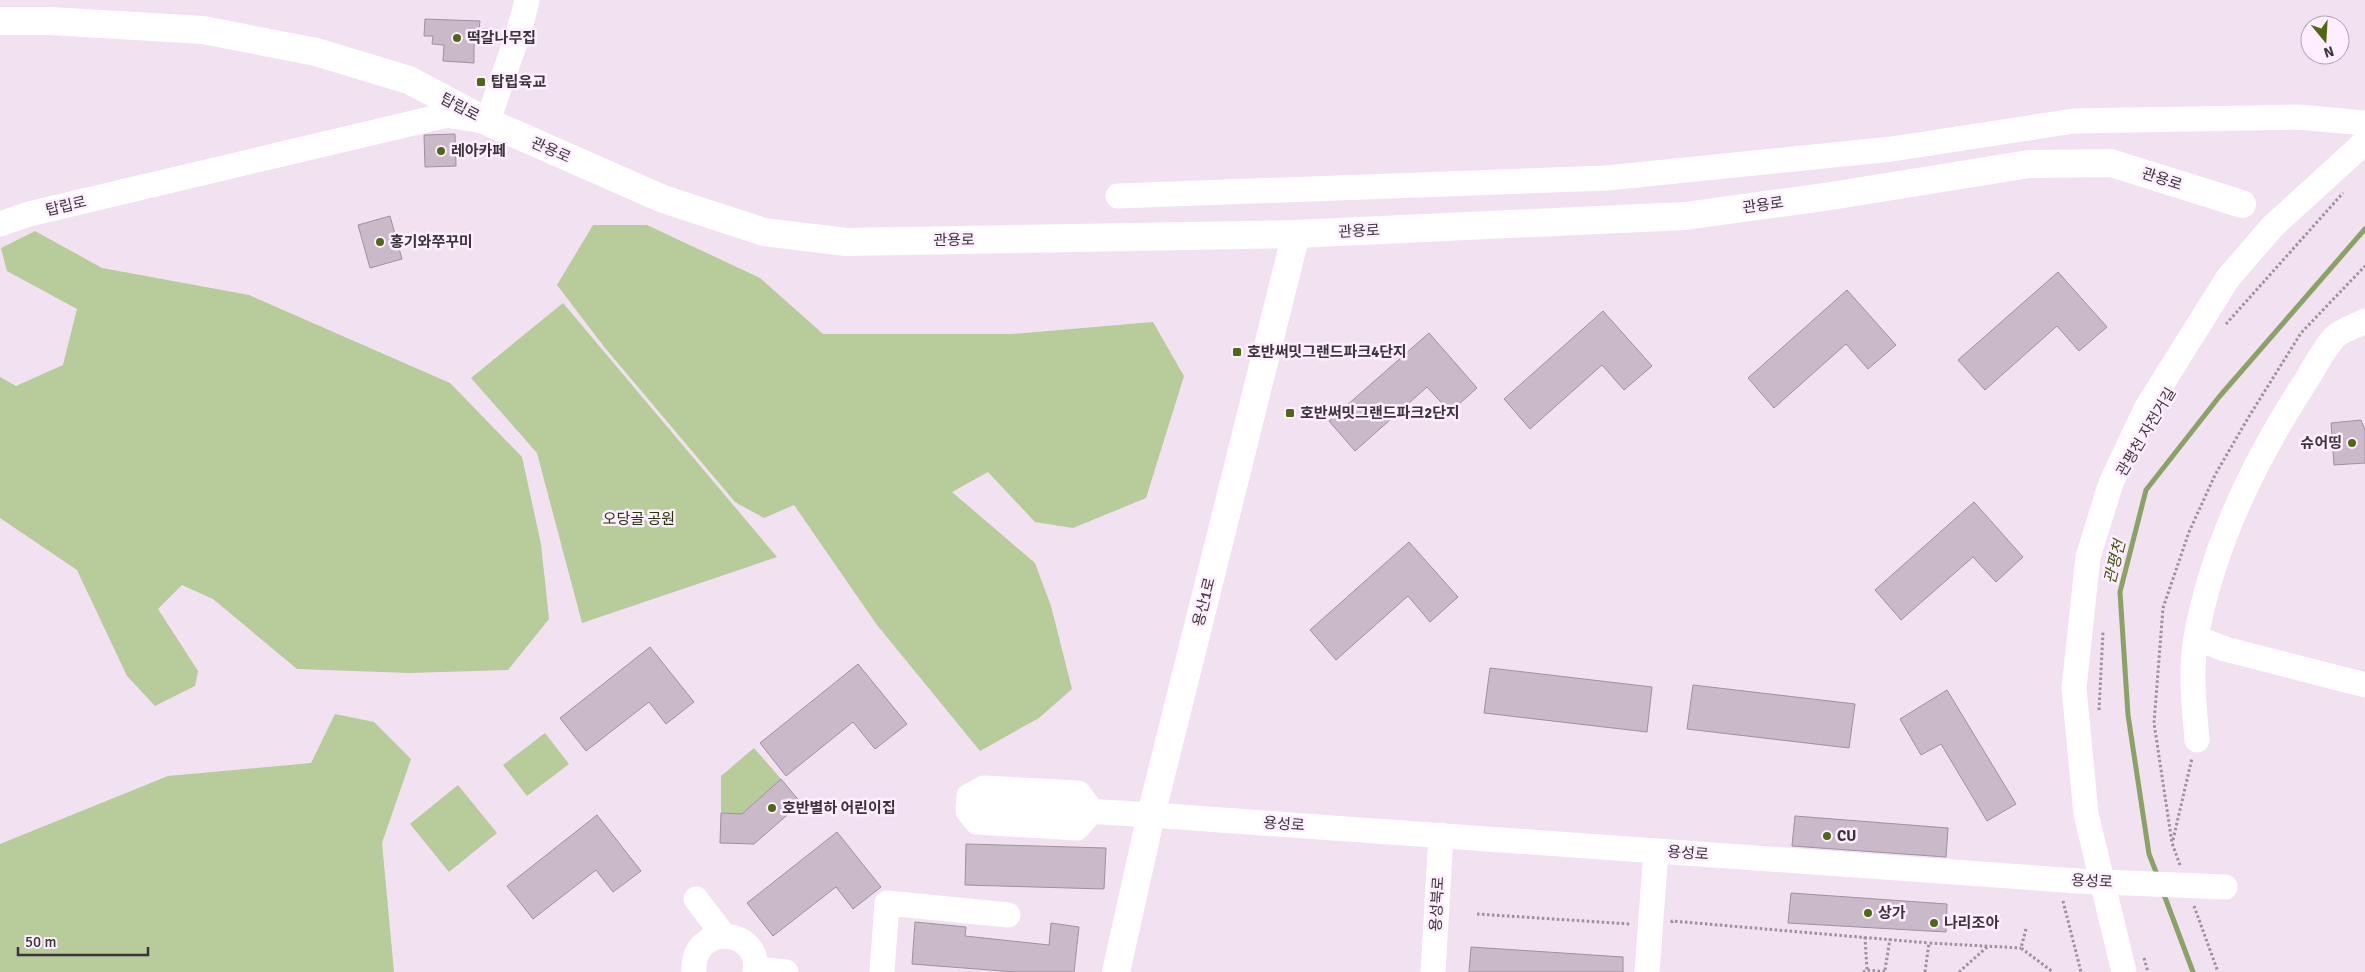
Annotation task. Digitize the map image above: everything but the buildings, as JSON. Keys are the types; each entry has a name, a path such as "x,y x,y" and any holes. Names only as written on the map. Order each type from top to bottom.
{"main road":[{"name":"탑립로","path":"0,21 50,21 203,30 316,52 409,80 488,122"},
{"name":"관용로","path":"488,122 663,199 764,232 846,242 1296,234 1685,216 1831,196 2029,164 2111,163 2242,204"},
{"name":"용산1로","path":"1116,972 1151,815 1296,234"}],"street":[{"path":"488,122 500,79 520,29 527,0"},
{"name":"탑립로","path":"0,224 29,214 447,115 488,122"},
{"path":"1118,196 1607,178 1892,149 2074,120 2299,117 2365,123"},
{"path":"2124,972 2086,814 2074,688 2088,557 2111,483 2146,409 2228,278 2274,226 2365,142"},
{"path":"2197,740 2192,673 2196,638 2209,578 2229,526 2256,466 2294,400 2336,335 2365,322"},
{"path":"2196,638 2225,649 2365,686"},
{"name":"용성로","path":"986,805 1441,835 2079,881 2225,887"},
{"name":"용성북로","path":"1433,972 1441,835"},
{"path":"1647,972 1656,851"},
{"path":"696,899 724,936"},
{"path":"882,972 886,904 1008,915"},
{"path":"694,972 694,961 704,943 724,936 744,942 753,954 756,971 786,972"}],"path":[{"path":"2223,330 2305,234 2346,190"},
{"path":"2098,718 2103,623"},
{"path":"2172,843 2197,740"},
{"path":"2063,900 2081,972"},
{"path":"1477,914 1630,924"},
{"path":"1672,929 1672,921 1928,943 2021,948 2053,972"},
{"path":"2021,948 2026,929"},
{"path":"1865,937 1864,971 1886,971 1890,939"},
{"path":"1924,972 1928,943"},
{"path":"1959,972 1987,946"},
{"path":"2143,954 2148,972"}],"green space":[{"path":"593,225 647,225 760,278 823,334 1012,334 1153,322 1184,376 1146,498 1073,528 1035,522 988,472 952,492 1035,563 1051,606 1072,689 1039,718 980,751 877,625 794,505 764,518 735,502 605,348 557,285"},
{"path":"35,231 102,268 249,295 450,383 522,457 541,544 549,619 508,670 409,673 297,669 213,599 182,585 158,609 198,671 195,686 155,706 127,676 77,570 0,518 0,377 16,386 63,365 77,309 7,271 1,248"},
{"name":"오당골 공원","path":"563,303 777,557 582,623 537,453 471,378"},
{"path":"335,714 374,722 411,759 382,843 394,972 0,972 0,844 168,776 311,763"},
{"path":"545,733 569,764 527,796 503,765"},
{"path":"754,748 781,779 742,814 721,813 721,776"},
{"path":"458,785 497,833 449,872 410,824"}],"waterway":[{"name":"관평천","path":"2158,877 2149,854 2128,715 2120,592 2146,490 2219,397 2365,229"},
{"name":"관평천","path":"2163,892 2193,972"}],"place":[{"name":"떡갈나무집","path":"457,38"},
{"name":"탑립육교","path":"481,82"},
{"name":"레아카페","path":"441,151"},
{"name":"홍기와쭈꾸미","path":"380,242"},
{"name":"호반써밋그랜드파크4단지","path":"1237,352"},
{"name":"호반써밋그랜드파크2단지","path":"1290,413"},
{"name":"슈어띵","path":"2352,443"},
{"name":"호반별하 어린이집","path":"772,808"},
{"name":"CU","path":"1827,836"},
{"name":"상가","path":"1868,913"},
{"name":"나리조아","path":"1934,923"}]}
